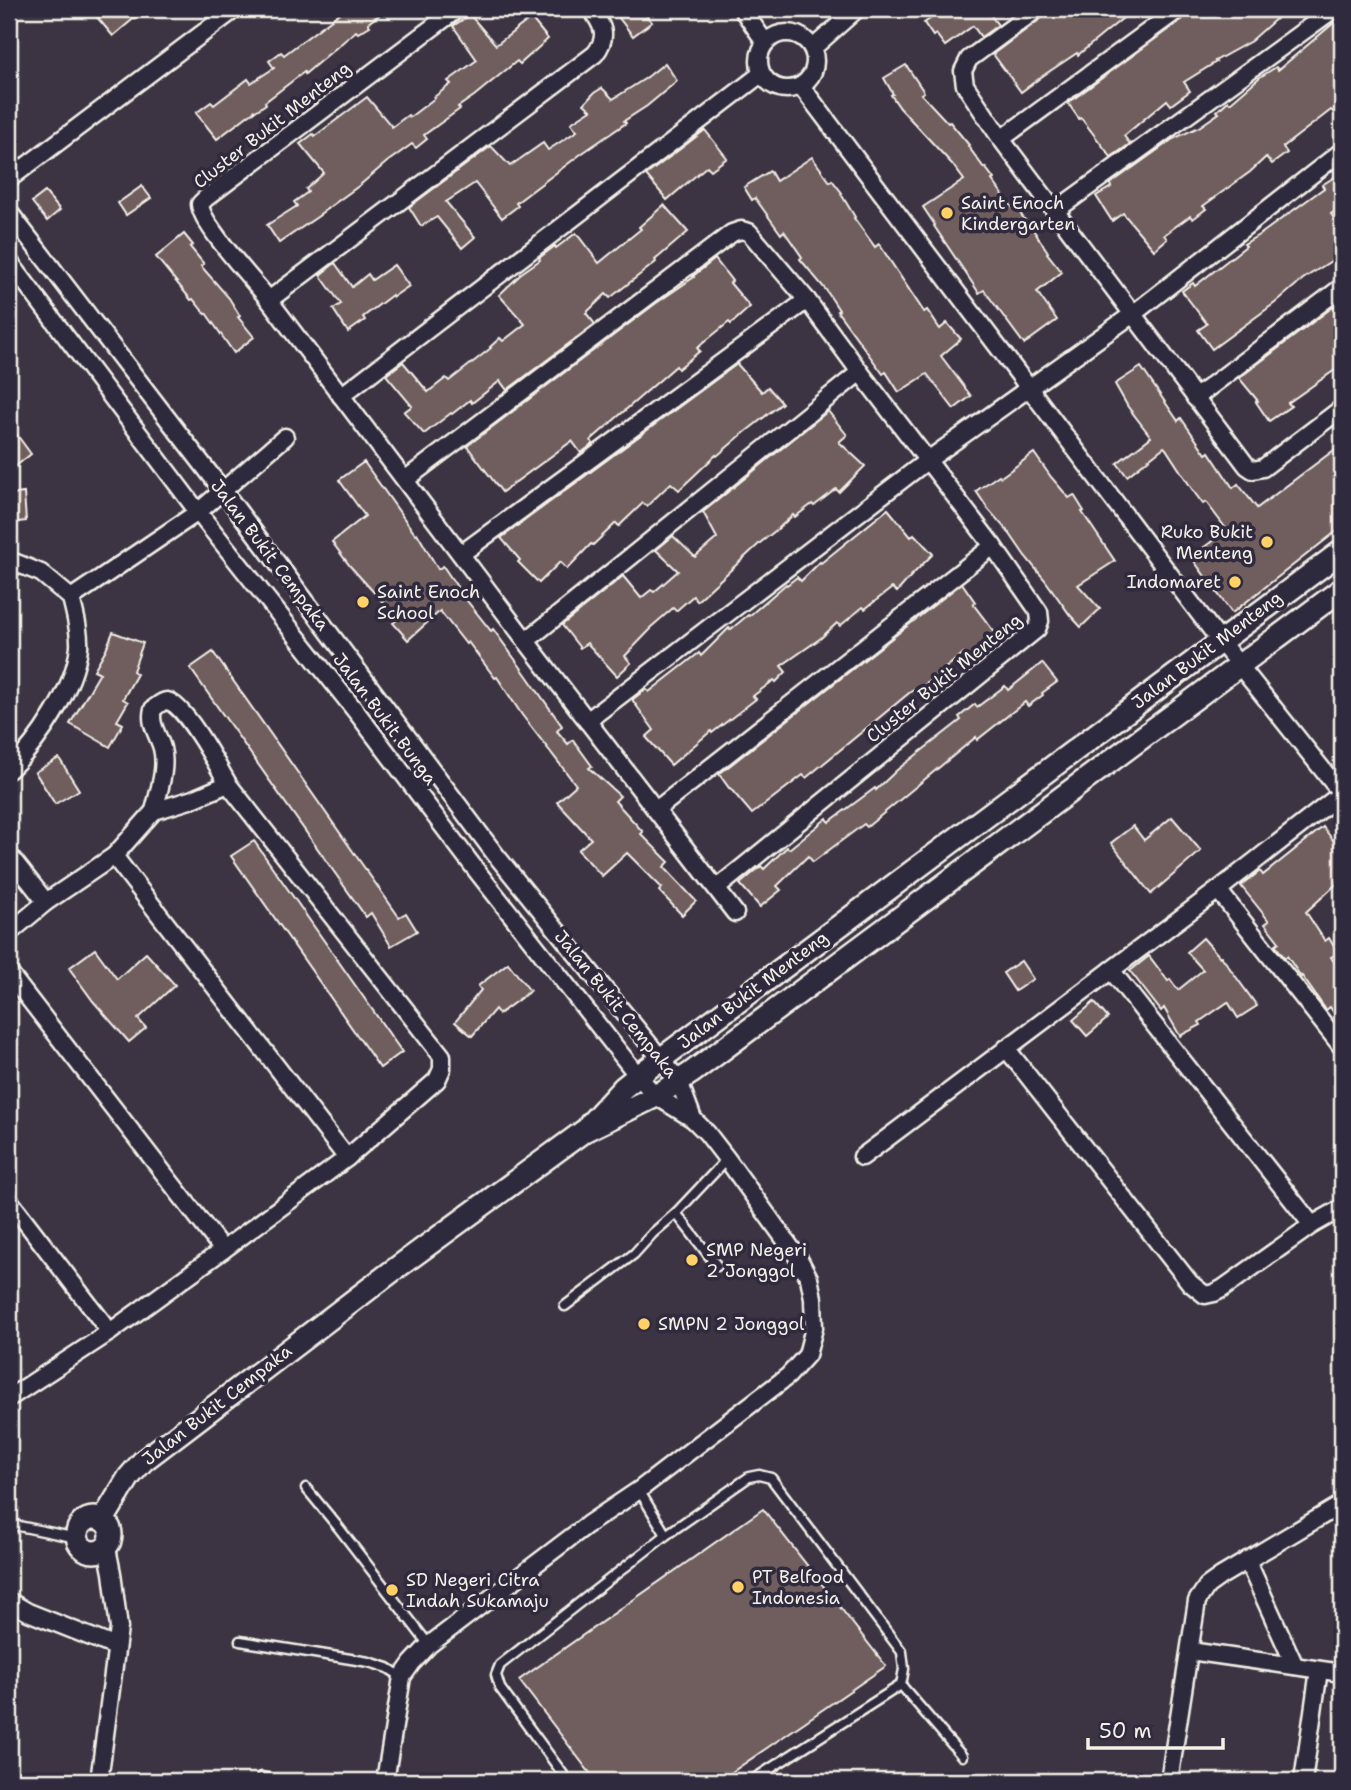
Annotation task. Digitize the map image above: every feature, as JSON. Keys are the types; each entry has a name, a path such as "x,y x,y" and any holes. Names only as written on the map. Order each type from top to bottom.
{"street":[{"path":"9,179 234,9"},
{"name":"Cluster Bukit Menteng","path":"457,9 206,198 200,204 200,211 587,722 735,912"},
{"path":"269,300 595,54 604,38 599,21 591,9"},
{"path":"742,9 765,42"},
{"path":"813,48 857,9"},
{"path":"1037,9 969,59 963,71 965,85 1001,139 1195,398 1247,466 1253,470 1263,468 1342,408"},
{"path":"1001,139 1180,9"},
{"path":"1055,211 1334,9"},
{"path":"785,32 806,39 813,48 816,59 814,70 801,86 789,90 768,83 761,74 758,63 759,52 765,42 774,35 785,32"},
{"path":"341,396 761,74"},
{"path":"801,86 1220,641 1342,794 862,1157"},
{"path":"587,722 928,460 1133,314 1342,151"},
{"name":"Jalan Bukit Cempaka","path":"9,212 495,854 679,1081 693,1119 727,1159 799,1259 809,1278 814,1328 807,1355 788,1376 429,1646 402,1677"},
{"name":"Cluster Bukit Menteng","path":"405,480 732,233 741,230 749,232 807,300 993,546 1039,612 1040,621 1037,629 717,888"},
{"name":"Jalan Bukit Bunga","path":"9,261 198,512 638,1076 656,1096 693,1119"},
{"path":"1195,398 1342,287"},
{"path":"461,554 807,300"},
{"path":"526,641 860,372"},
{"path":"71,598 198,512 285,438"},
{"path":"656,810 993,546"},
{"name":"Jalan Bukit Menteng","path":"583,1131 622,1088 1342,551"},
{"path":"9,560 41,573 71,598 79,646 72,680 57,710 19,761 9,770"},
{"name":"Jalan Bukit Menteng","path":"583,1131 656,1096 679,1081 1342,589"},
{"path":"358,714 377,698"},
{"path":"9,933 46,902 114,856 154,811 163,771 162,748 151,716 153,709 169,701 180,709 207,746 228,784 442,1056 442,1069 437,1080 347,1158 110,1332 9,1398"},
{"path":"154,811 228,784"},
{"path":"476,870 495,854"},
{"path":"9,855 46,902"},
{"path":"114,856 347,1158"},
{"path":"1218,890 1342,1046"},
{"path":"1111,970 1312,1225"},
{"path":"9,973 223,1250"},
{"path":"1006,1048 1190,1283 1205,1295 1222,1289 1312,1225 1342,1208"},
{"name":"Jalan Bukit Cempaka","path":"103,1520 129,1477 143,1461 391,1272 583,1131"},
{"path":"9,1200 110,1332"},
{"path":"1169,1781 1197,1601 1207,1586 1342,1504"},
{"path":"92,1518 103,1520 110,1528 111,1540 104,1548 93,1552 83,1547 78,1538 83,1522 92,1518"},
{"path":"99,1781 118,1624 108,1553 104,1548"},
{"path":"1247,1560 1295,1667"},
{"path":"9,1601 28,1612 116,1647"},
{"path":"1189,1651 1342,1673"},
{"path":"1303,1781 1319,1670"},
{"path":"385,1781 402,1677"}],"lane":[{"path":"565,1306 634,1254 727,1159"},
{"path":"676,1213 717,1266"},
{"path":"568,1781 500,1688 496,1675 500,1665 666,1535 749,1477 759,1475 771,1478 902,1652 904,1669 901,1685 751,1781"},
{"path":"306,1488 429,1646"},
{"path":"639,1490 666,1535"},
{"path":"9,1524 78,1538"},
{"path":"240,1641 369,1662 388,1668 402,1677"},
{"path":"901,1685 962,1756"},
{"path":"262,1777 281,1781"}],"building":[{"path":"90,9 145,9 113,36"},
{"path":"345,9 388,9 368,23 370,26 358,33 356,31 305,74 304,72 265,102 266,104 217,139 196,113 211,102 214,105 248,79 251,83 274,68 269,61 281,52 284,55"},
{"path":"612,9 641,9 652,22 633,36"},
{"path":"945,9 986,9 998,25 981,37 973,26 945,46 936,34 933,36 924,23"},
{"path":"1051,9 1134,9 1078,55 1077,53 1021,92 993,54"},
{"path":"1191,9 1287,9 1251,41 1184,82 1190,91 1171,105 1167,100 1124,136 1130,144 1111,157 1068,103 1185,17"},
{"path":"470,15 496,45 531,18 548,39 520,64 517,61 424,135 427,139 416,148 412,144 279,243 267,225 297,206 294,202 308,192 306,189 324,173 300,144 367,97 392,127 408,115 410,117 451,84 448,81 477,60 453,26"},
{"path":"1342,16 1342,104 1283,147 1287,153 1272,164 1266,157 1203,206 1206,209 1193,219 1190,216 1164,235 1167,239 1154,250 1123,213 1112,221 1096,196 1173,139 1199,127 1219,113 1217,111 1228,101 1230,103 1260,77 1276,67 1278,70"},
{"path":"665,63 677,81 624,121 626,123 516,203 518,206 502,218 475,183 446,202 475,237 462,248 437,217 421,226 409,207 491,146 510,166 543,143 548,150 577,131 571,123 591,110 584,104 594,93 602,88 613,99"},
{"path":"906,65 924,92 921,94 969,145 994,179 992,180 1030,225 1062,272 1037,292 1057,320 1024,344 984,290 979,293 923,207 964,180 891,95 893,94 884,78"},
{"path":"705,130 727,158 711,170 707,166 667,200 646,175"},
{"path":"812,157 830,182 832,180 842,193 854,218 875,247 879,244 924,312 927,310 940,329 947,323 961,339 941,356 971,396 954,409 927,374 899,392 837,311 839,310 826,290 800,259 802,257 784,231 781,234 744,187 770,171 776,181"},
{"path":"1336,176 1342,185 1342,206 1331,214 1342,229 1342,254 1303,279 1212,349 1198,330 1207,324 1182,291 1193,283 1195,286 1246,246 1244,244 1324,188 1322,185"},
{"path":"142,186 151,198 126,215 118,203"},
{"path":"45,192 60,210 47,221 32,202"},
{"path":"664,205 688,232 655,260 656,262 610,298 606,294 586,313 595,324 507,390 500,381 424,434 404,412 412,406 386,375 403,362 428,392 446,378 449,381 500,338 503,341 525,324 499,295 520,274 540,260 539,258 576,233 599,263 641,229 639,227"},
{"path":"184,234 193,245 190,247 204,264 201,266 229,298 240,316 238,317 254,337 234,353 206,313 191,300 156,257"},
{"path":"715,259 750,307 697,348 700,351 678,369 676,366 591,440 593,444 581,453 572,441 502,492 467,446"},
{"path":"335,263 352,287 368,274 372,280 394,265 409,286 393,297 392,295 348,332 333,309 341,304 320,275"},
{"path":"1342,300 1342,365 1288,403 1291,406 1269,421 1256,402 1258,401 1239,378"},
{"path":"737,364 762,392 768,387 782,403 716,455 679,490 671,483 647,506 643,503 619,526 616,523 567,569 560,562 539,583 518,562 520,560 501,538"},
{"name":"Ruko Bukit Menteng","path":"1141,367 1178,421 1181,418 1206,454 1209,452 1233,488 1238,484 1257,508 1342,444 1342,527 1232,613 1191,557 1227,530 1206,502 1203,504 1166,449 1164,447 1127,476 1117,463 1151,437 1128,407 1115,384"},
{"path":"828,411 847,435 839,442 865,466 839,492 836,489 814,506 812,504 795,517 793,515 697,601 693,596 676,611 673,608 650,628 625,656 631,663 617,676 587,643 580,648 562,625 623,576 641,598 651,590 654,592 678,571 656,550 673,536 695,557 717,538 703,512"},
{"path":"9,424 31,454 16,466 9,457"},
{"path":"1034,453 1069,498 1074,495 1084,511 1082,512 1115,561 1078,585 1100,609 1081,627 976,491"},
{"path":"364,462 415,534 417,533 438,569 443,566 464,597 491,631 493,629 522,669 562,726 557,731 568,744 573,740 592,766 589,768 620,796 615,801 643,832 641,834 669,862 664,867 696,901 682,915 659,891 662,888 627,853 602,876 578,850 591,839 557,802 576,785 522,715 497,677 495,678 440,611 408,640 393,623 398,619 332,542 365,516 339,480"},
{"path":"24,493 26,521 9,523 9,495"},
{"path":"888,509 911,537 914,534 933,554 897,592 892,588 840,626 837,623 821,638 781,666 786,672 776,682 774,680 753,696 756,699 712,733 711,731 671,765 646,737 654,730 633,699 646,689 649,692 699,653 701,656 729,628 730,630 749,616 786,584 797,577 801,581 820,562"},
{"path":"962,583 975,602 973,604 995,633 968,658 964,653 916,692 914,689 806,778 803,775 752,814 719,774"},
{"path":"113,632 143,643 133,671 137,674 123,699 128,702 117,721 123,724 110,747 70,724 100,673 94,670"},
{"path":"213,652 399,917 406,913 417,931 391,946 371,913 366,917 190,668"},
{"path":"1042,663 1057,682 1042,693 1043,695 1028,706 1025,702 977,740 976,737 867,827 864,824 813,862 808,856 777,886 781,890 760,907 740,884 761,866 764,869 787,847 789,849 827,818 829,822 875,788 876,790 961,720 959,717 975,704 977,707 1005,686 1008,690"},
{"path":"59,758 79,790 55,804 35,772"},
{"path":"1172,817 1201,851 1151,894 1111,843 1133,826 1144,840"},
{"path":"1323,827 1342,852 1342,879 1306,912 1325,941 1329,938 1338,953 1331,957 1342,974 1342,1025 1330,1007 1326,1010 1287,956 1285,958 1275,945 1279,942 1265,924 1269,921 1241,886 1260,871 1263,875"},
{"path":"254,841 402,1052 380,1068 231,856"},
{"path":"1203,938 1221,956 1257,1006 1238,1018 1228,1002 1199,1022 1201,1025 1180,1036 1164,1008 1161,1011 1130,971 1149,956 1178,990 1203,970 1187,952"},
{"path":"95,949 117,979 146,953 175,985 138,1019 146,1028 129,1042 93,1001 69,968"},
{"path":"1021,961 1033,979 1015,991 1003,973"},
{"path":"508,963 530,991 499,1014 495,1009 472,1036 455,1022 481,990 478,986"},
{"path":"1094,1002 1108,1018 1087,1036 1073,1020"},
{"name":"PT Belfood Indonesia","path":"763,1509 886,1666 719,1781 596,1781 519,1680"}],"place":[{"name":"Saint Enoch Kindergarten","path":"947,213"},
{"name":"Ruko Bukit Menteng","path":"1267,542"},
{"name":"Indomaret","path":"1235,582"},
{"name":"Saint Enoch School","path":"363,602"},
{"name":"SMP Negeri 2 Jonggol","path":"692,1260"},
{"name":"SMPN 2 Jonggol","path":"644,1324"},
{"name":"PT Belfood Indonesia","path":"738,1587"},
{"name":"SD Negeri Citra Indah Sukamaju","path":"392,1590"}]}
